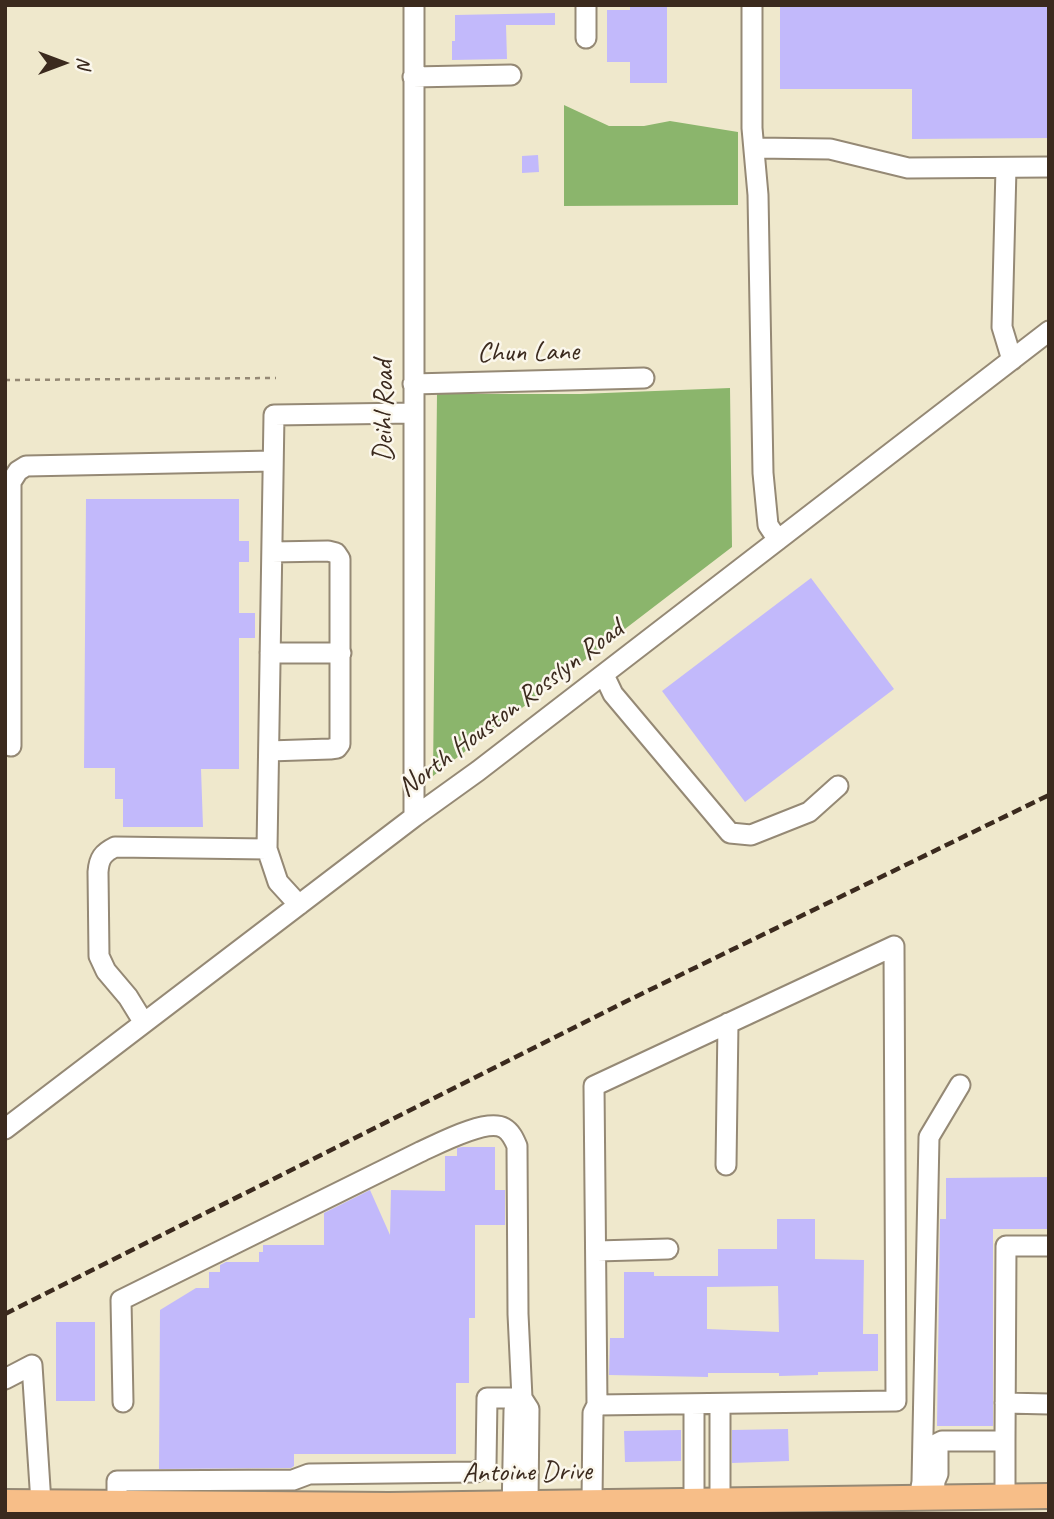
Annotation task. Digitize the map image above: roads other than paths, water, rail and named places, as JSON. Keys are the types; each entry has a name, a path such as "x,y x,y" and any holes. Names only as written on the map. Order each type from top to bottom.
{"main road":[{"name":"Antoine Drive","path":"5,1502 117,1509 359,1509 593,1502 708,1507 1049,1496"}],"street":[{"name":"Deihl Road","path":"414,5 414,817"},
{"path":"586,5 586,38"},
{"path":"752,5 752,128 756,148 763,473 768,525 778,540"},
{"path":"413,77 511,75"},
{"path":"756,148 830,149 908,168 1049,167"},
{"path":"1006,168 1002,327 1012,360"},
{"name":"North Houston Rosslyn Road","path":"5,1129 478,771 1049,331"},
{"name":"Chun Lane","path":"413,384 644,379"},
{"path":"299,905 278,882 267,849 274,415 413,413"},
{"path":"11,746 11,482 18,471 26,466 273,461"},
{"path":"269,751 337,748 340,744 340,559 335,553 328,551 272,552"},
{"path":"270,653 341,653"},
{"path":"604,674 612,694 730,833 751,835 809,812 838,786"},
{"path":"144,1023 128,997 106,971 99,956 98,872 103,853 115,847 267,849"},
{"path":"593,1502 593,1413 597,1405 594,1086 894,947 896,1402 597,1405"},
{"path":"726,1165 728,1023"},
{"path":"926,1498 922,1482 929,1137 960,1085"},
{"path":"123,1402 121,1300 419,1152 465,1132 490,1126 503,1127 513,1136 517,1146 518,1314 522,1398 529,1409 517,1506"},
{"path":"1005,1497 1006,1245 1049,1246"},
{"path":"597,1251 668,1249"},
{"path":"5,1380 33,1365 41,1503"},
{"path":"117,1509 117,1481 293,1480 309,1474 476,1472 486,1465 487,1398 522,1398"},
{"path":"1005,1403 1049,1404"},
{"path":"708,1507 720,1404"},
{"path":"694,1405 708,1507"},
{"path":"926,1498 938,1474 938,1443 1005,1441"}],"railway":[{"path":"5,1314 631,999 1049,795"}]}
